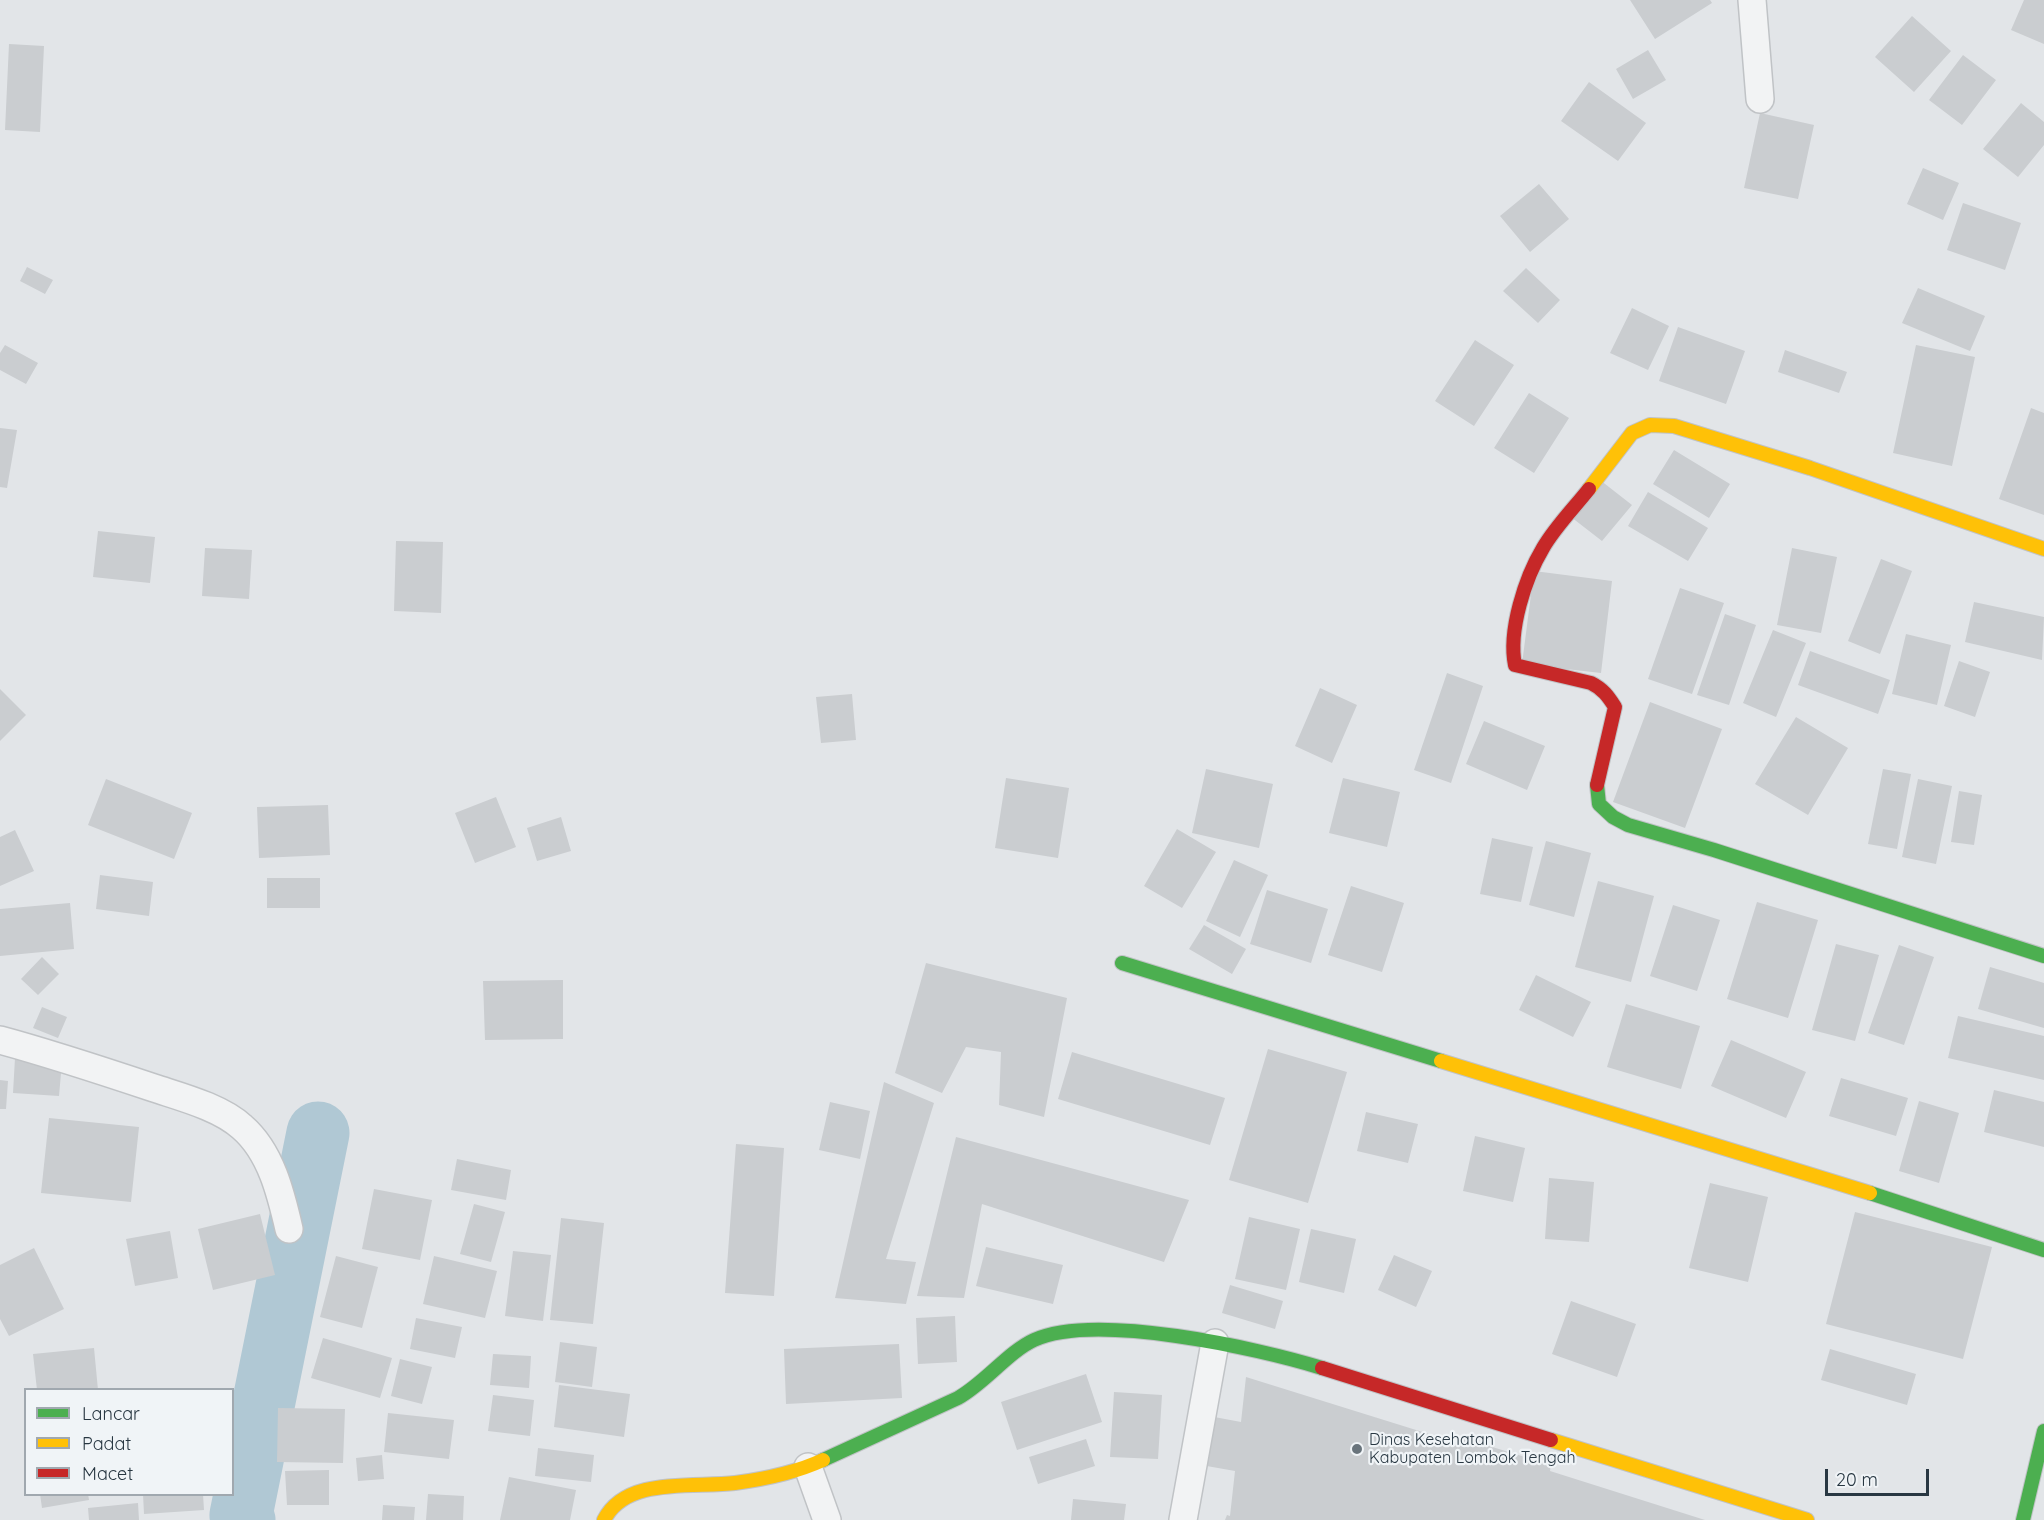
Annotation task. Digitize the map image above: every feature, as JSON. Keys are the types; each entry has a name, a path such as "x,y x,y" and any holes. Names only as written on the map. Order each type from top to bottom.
{"street":[{"path":"1752,0 1760,99"},
{"path":"2044,549 1799,464 1674,426 1650,425 1632,433 1543,547 1532,567 1512,639 1512,659 1515,665 1525,669 1575,676 1602,689 1615,707 1597,783 1599,804 1613,817 1628,825 1714,850 2044,956"},
{"path":"1122,963 1918,1208 2044,1250"},
{"path":"0,1040 57,1055 193,1101 242,1126 260,1148 279,1184 289,1229"},
{"path":"604,1520 624,1499 650,1488 733,1483 776,1476 808,1467 958,1398 974,1389 1034,1340 1062,1332 1093,1330 1138,1331 1281,1355 1339,1371 1408,1395 1807,1520"},
{"path":"1183,1520 1215,1343"},
{"path":"2023,1520 2044,1431"},
{"path":"808,1467 827,1520"}],"building":[{"path":"1630,0 1710,0 1712,3 1655,39"},
{"path":"2024,0 2044,0 2044,44 2011,30"},
{"path":"1912,16 1951,51 1914,92 1875,57"},
{"path":"9,44 44,46 40,132 5,130"},
{"path":"1648,50 1666,80 1633,99 1616,69"},
{"path":"1963,55 1996,80 1962,125 1929,100"},
{"path":"1589,82 1646,123 1618,161 1561,121"},
{"path":"2021,103 2044,122 2044,145 2018,177 1983,149"},
{"path":"1760,113 1814,125 1798,199 1744,188"},
{"path":"1923,168 1959,183 1943,220 1907,204"},
{"path":"1539,184 1569,219 1530,252 1500,216"},
{"path":"1963,203 2021,223 2005,270 1947,250"},
{"path":"27,267 53,280 45,294 20,281"},
{"path":"1526,268 1560,300 1538,323 1503,291"},
{"path":"1918,288 1985,316 1970,351 1902,323"},
{"path":"1632,308 1669,326 1648,370 1610,353"},
{"path":"1678,327 1745,351 1726,404 1659,381"},
{"path":"1475,340 1514,365 1474,426 1435,401"},
{"path":"5,345 38,363 26,384 0,370 0,353"},
{"path":"1916,345 1975,357 1952,466 1893,453"},
{"path":"1785,350 1847,372 1839,393 1778,372"},
{"path":"1529,393 1569,418 1534,473 1494,448"},
{"path":"2031,408 2044,413 2044,515 1999,499"},
{"path":"0,428 17,430 7,488 0,487"},
{"path":"1674,450 1730,484 1709,518 1653,484"},
{"path":"1600,480 1632,505 1602,541 1571,517"},
{"path":"1648,492 1708,528 1688,561 1628,526"},
{"path":"98,531 155,537 150,583 93,577"},
{"path":"396,541 443,542 441,613 394,611"},
{"path":"205,548 252,550 249,599 202,596"},
{"path":"1792,548 1837,557 1821,633 1777,625"},
{"path":"1881,559 1912,571 1880,654 1848,641"},
{"path":"1534,571 1612,581 1601,673 1522,664"},
{"path":"1680,588 1724,603 1692,694 1648,679"},
{"path":"1974,602 2044,617 2042,660 1965,642"},
{"path":"1725,614 1756,625 1729,705 1697,695"},
{"path":"1773,630 1806,643 1776,717 1743,703"},
{"path":"1906,634 1951,645 1937,705 1892,694"},
{"path":"1810,651 1890,680 1878,714 1798,685"},
{"path":"1959,661 1990,672 1975,717 1944,706"},
{"path":"1447,673 1483,686 1451,783 1414,770"},
{"path":"1320,688 1357,705 1332,763 1295,746"},
{"path":"0,689 26,715 0,741"},
{"path":"852,694 856,740 821,743 816,697"},
{"path":"1650,702 1722,729 1685,828 1613,802"},
{"path":"1796,717 1848,748 1808,815 1755,784"},
{"path":"1484,721 1545,746 1527,790 1466,764"},
{"path":"1206,769 1273,784 1259,848 1192,833"},
{"path":"1883,769 1911,774 1897,849 1868,844"},
{"path":"1006,778 1069,788 1058,858 995,848"},
{"path":"1343,778 1400,792 1387,847 1329,833"},
{"path":"106,779 192,813 174,859 88,825"},
{"path":"1918,779 1952,786 1936,864 1902,857"},
{"path":"1959,791 1982,795 1974,845 1951,842"},
{"path":"496,797 516,847 475,863 455,813"},
{"path":"328,805 330,855 259,858 257,807"},
{"path":"561,817 571,851 537,861 527,828"},
{"path":"1177,829 1216,852 1182,908 1144,886"},
{"path":"15,830 34,871 0,886 0,837"},
{"path":"1492,838 1533,847 1521,902 1480,894"},
{"path":"1546,841 1591,853 1574,917 1529,905"},
{"path":"1234,860 1268,875 1240,937 1206,921"},
{"path":"100,875 153,882 149,916 96,909"},
{"path":"267,878 320,878 320,908 267,908"},
{"path":"1598,881 1654,896 1631,982 1575,967"},
{"path":"1351,886 1404,903 1382,972 1328,955"},
{"path":"1267,890 1328,909 1311,963 1250,944"},
{"path":"1757,902 1818,920 1788,1018 1727,999"},
{"path":"70,903 74,949 0,956 0,909"},
{"path":"1673,905 1720,920 1697,991 1650,976"},
{"path":"1204,925 1246,949 1232,974 1189,949"},
{"path":"1836,944 1879,955 1855,1041 1812,1030"},
{"path":"1899,945 1934,957 1904,1045 1868,1033"},
{"path":"42,957 59,974 38,995 21,979"},
{"path":"926,963 1067,998 1044,1117 999,1105 1001,1052 966,1047 942,1093 895,1073"},
{"path":"1990,967 2044,983 2044,1028 1978,1009"},
{"path":"1536,975 1591,1002 1573,1037 1519,1010"},
{"path":"563,980 563,1039 485,1040 483,981"},
{"path":"1626,1004 1700,1026 1681,1089 1607,1067"},
{"path":"42,1007 67,1017 58,1038 33,1028"},
{"path":"1958,1016 2044,1036 2044,1080 1948,1058"},
{"path":"1731,1040 1806,1072 1786,1118 1711,1086"},
{"path":"1268,1049 1347,1072 1308,1203 1229,1180"},
{"path":"1072,1052 1225,1098 1210,1145 1058,1099"},
{"path":"15,1058 62,1062 59,1096 13,1093"},
{"path":"1841,1078 1908,1098 1896,1136 1829,1116"},
{"path":"0,1080 8,1081 6,1109 0,1109"},
{"path":"884,1082 934,1103 886,1259 916,1262 906,1304 835,1298"},
{"path":"1994,1090 2044,1102 2044,1147 1984,1132"},
{"path":"1919,1101 1959,1113 1939,1183 1899,1171"},
{"path":"830,1102 870,1111 860,1159 819,1150"},
{"path":"1366,1112 1418,1124 1408,1163 1357,1151"},
{"path":"49,1118 139,1127 131,1202 41,1193"},
{"path":"1475,1136 1525,1148 1513,1202 1463,1191"},
{"path":"956,1137 1189,1200 1164,1262 982,1204 964,1298 917,1296"},
{"path":"736,1144 784,1148 774,1296 725,1293"},
{"path":"457,1159 511,1170 506,1200 451,1190"},
{"path":"1549,1178 1594,1182 1589,1242 1545,1239"},
{"path":"1710,1183 1768,1197 1748,1282 1689,1268"},
{"path":"374,1189 432,1200 420,1260 362,1249"},
{"path":"474,1204 505,1212 491,1262 460,1254"},
{"path":"1855,1212 1992,1247 1963,1359 1826,1324"},
{"path":"260,1214 275,1275 213,1290 198,1229"},
{"path":"1249,1217 1300,1229 1286,1290 1235,1279"},
{"path":"561,1218 604,1223 593,1324 550,1320"},
{"path":"1311,1229 1356,1239 1344,1293 1299,1282"},
{"path":"170,1231 178,1278 135,1286 126,1239"},
{"path":"986,1247 1063,1265 1053,1304 976,1286"},
{"path":"34,1248 64,1309 9,1336 0,1319 0,1265"},
{"path":"513,1251 551,1255 543,1321 505,1316"},
{"path":"1394,1255 1432,1271 1416,1307 1378,1290"},
{"path":"336,1256 378,1267 362,1328 320,1317"},
{"path":"434,1256 497,1271 485,1318 423,1304"},
{"path":"1230,1285 1283,1301 1275,1329 1222,1313"},
{"path":"1571,1301 1636,1324 1617,1377 1552,1354"},
{"path":"955,1316 957,1362 918,1364 916,1318"},
{"path":"416,1318 462,1327 455,1358 410,1349"},
{"path":"323,1338 392,1358 380,1398 311,1378"},
{"path":"560,1342 597,1347 592,1387 555,1382"},
{"path":"899,1344 902,1398 786,1404 784,1349"},
{"path":"94,1348 98,1388 37,1388 33,1354"},
{"path":"1830,1349 1916,1374 1907,1405 1821,1380"},
{"path":"493,1354 531,1356 529,1388 490,1385"},
{"path":"400,1359 432,1367 422,1404 391,1396"},
{"path":"1086,1374 1102,1422 1017,1450 1001,1402"},
{"name":"Dinas Kesehatan Kabupaten Lombok Tengah","path":"1246,1377 1461,1444 1463,1438 1551,1465 1550,1471 1705,1520 1225,1520 1227,1515 1230,1516 1235,1471 1201,1465 1209,1416 1241,1422"},
{"path":"559,1385 630,1394 624,1437 554,1427"},
{"path":"1114,1392 1162,1395 1158,1459 1110,1457"},
{"path":"493,1395 534,1400 530,1436 488,1431"},
{"path":"278,1408 345,1409 343,1463 277,1462"},
{"path":"388,1413 454,1420 449,1459 384,1452"},
{"path":"1086,1439 1095,1466 1038,1484 1029,1457"},
{"path":"538,1448 594,1455 591,1482 535,1476"},
{"path":"382,1455 384,1479 358,1481 356,1458"},
{"path":"329,1470 329,1505 287,1505 285,1471"},
{"path":"509,1477 576,1490 570,1520 500,1520"},
{"path":"428,1494 464,1496 463,1520 426,1520"},
{"path":"40,1496 88,1496 89,1500 42,1508"},
{"path":"143,1496 203,1496 204,1510 144,1514"},
{"path":"1073,1499 1126,1504 1124,1520 1071,1520"},
{"path":"138,1503 139,1520 89,1520 88,1508"},
{"path":"383,1505 415,1507 414,1520 382,1520"}],"waterway":[{"path":"244,1520 241,1515 318,1133"}],"traffic: fast":[{"path":"1597,785 1599,804 1613,817 1628,825 1714,850 2044,956"},
{"path":"1122,963 1441,1061"},
{"path":"1870,1193 2044,1250"},
{"path":"823,1460 958,1398 1024,1345 1061,1332 1135,1331 1176,1336 1258,1351 1322,1368"},
{"path":"2023,1520 2044,1431"}],"traffic: slow":[{"path":"1589,489 1632,433 1650,425 1674,426 1810,468 2044,549"},
{"path":"1441,1061 1870,1193"},
{"path":"1551,1440 1807,1520"},
{"path":"604,1520 614,1506 628,1496 644,1490 757,1480 791,1472 823,1460"}],"traffic: jam":[{"path":"1589,489 1553,533 1536,560 1524,589 1516,621 1513,651 1515,665 1591,683 1605,693 1615,707 1597,785"},
{"path":"1322,1368 1551,1440"}],"place":[{"name":"Dinas Kesehatan Kabupaten Lombok Tengah","path":"1357,1449"}]}
